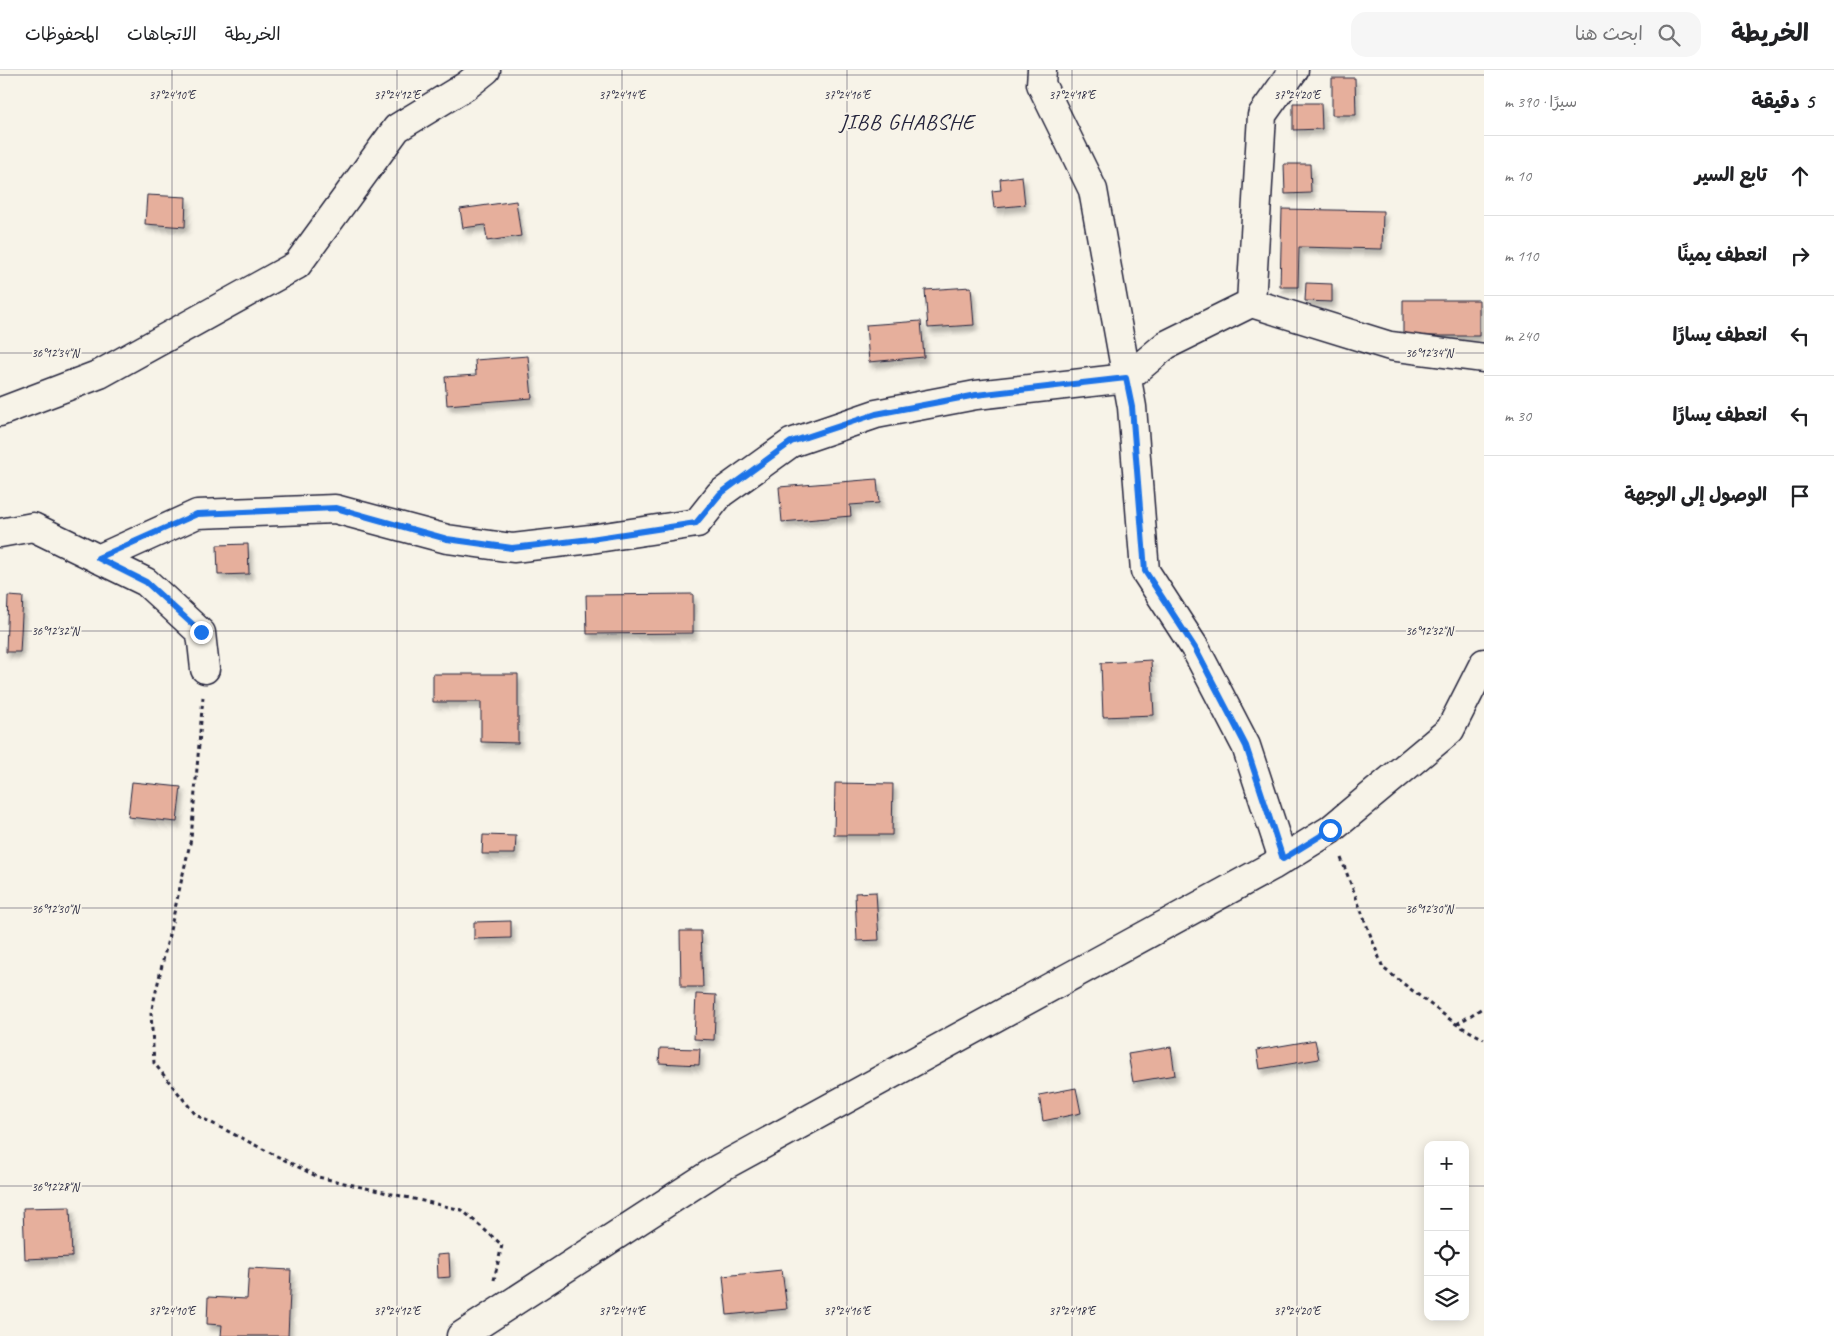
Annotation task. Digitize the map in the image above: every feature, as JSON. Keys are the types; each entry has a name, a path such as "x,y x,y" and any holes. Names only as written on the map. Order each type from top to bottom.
{"street":[{"path":"0,412 100,374 297,265 397,128 466,86 486,70"},
{"path":"1042,70 1041,84 1092,190 1132,407 1145,571 1195,648 1246,746 1283,859"},
{"path":"1251,304 1262,115 1294,70"},
{"path":"98,558 197,514 336,508 447,539 512,548 591,539 696,523 720,494 791,442 876,414 976,395 1126,378 1166,345 1251,304 1390,346 1484,358"},
{"path":"0,533 33,527 146,582 201,632 205,669"},
{"path":"461,1336 718,1169 1283,859 1330,830 1450,730 1484,663"}],"path":[{"path":"205,669 191,839 151,1013 154,1063 196,1115 318,1177 462,1210 502,1245 486,1320"},
{"path":"1330,830 1383,968 1456,1024 1484,1039"},
{"path":"1456,1024 1484,1007"}],"building":[{"path":"1332,78 1355,78 1356,115 1332,115"},
{"path":"1293,103 1321,103 1322,129 1293,130"},
{"path":"1284,164 1310,164 1311,193 1285,194"},
{"path":"1022,176 1025,205 994,208 992,191 1001,190 1000,179"},
{"path":"147,195 186,197 185,227 145,224"},
{"path":"516,201 521,236 487,241 485,225 463,228 460,209"},
{"path":"1282,209 1383,211 1382,249 1299,247 1298,287 1280,287"},
{"path":"1306,283 1332,284 1332,302 1305,301"},
{"path":"971,287 974,325 928,328 925,290"},
{"path":"1403,300 1479,300 1479,336 1403,336"},
{"path":"921,321 924,357 869,362 866,325"},
{"path":"528,356 532,398 447,405 445,377 476,375 475,360"},
{"path":"877,479 879,503 850,505 851,516 782,522 779,487"},
{"path":"248,544 249,574 218,575 217,545"},
{"path":"693,594 693,633 587,634 586,595"},
{"path":"8,596 23,597 20,652 6,652"},
{"path":"1151,660 1154,715 1103,717 1101,663"},
{"path":"433,674 518,674 518,743 481,742 481,702 433,702"},
{"path":"132,782 181,787 177,822 128,817"},
{"path":"835,783 893,784 892,835 834,835"},
{"path":"483,835 516,836 515,854 482,854"},
{"path":"876,892 879,940 857,941 855,893"},
{"path":"511,921 511,938 474,939 474,922"},
{"path":"680,931 701,931 703,987 681,987"},
{"path":"696,994 716,995 714,1040 694,1039"},
{"path":"1315,1040 1319,1059 1260,1069 1257,1050"},
{"path":"1171,1047 1175,1075 1133,1082 1128,1054"},
{"path":"660,1048 700,1049 699,1065 659,1063"},
{"path":"1076,1088 1081,1113 1043,1121 1039,1095"},
{"path":"70,1207 72,1257 25,1259 23,1208"},
{"path":"449,1254 450,1277 438,1278 437,1255"},
{"path":"249,1268 291,1270 288,1336 221,1336 222,1325 207,1324 208,1297 247,1299"},
{"path":"782,1270 787,1309 727,1315 723,1276"}],"district":[{"name":"JIBB GHABSHE","path":"907,121"}],"route":[{"path":"201,632 146,582 98,558 197,514 336,508 447,539 512,548 591,539 696,523 720,494 791,442 876,414 976,395 1126,378 1132,407 1145,571 1195,648 1246,746 1283,859 1330,830"}]}
